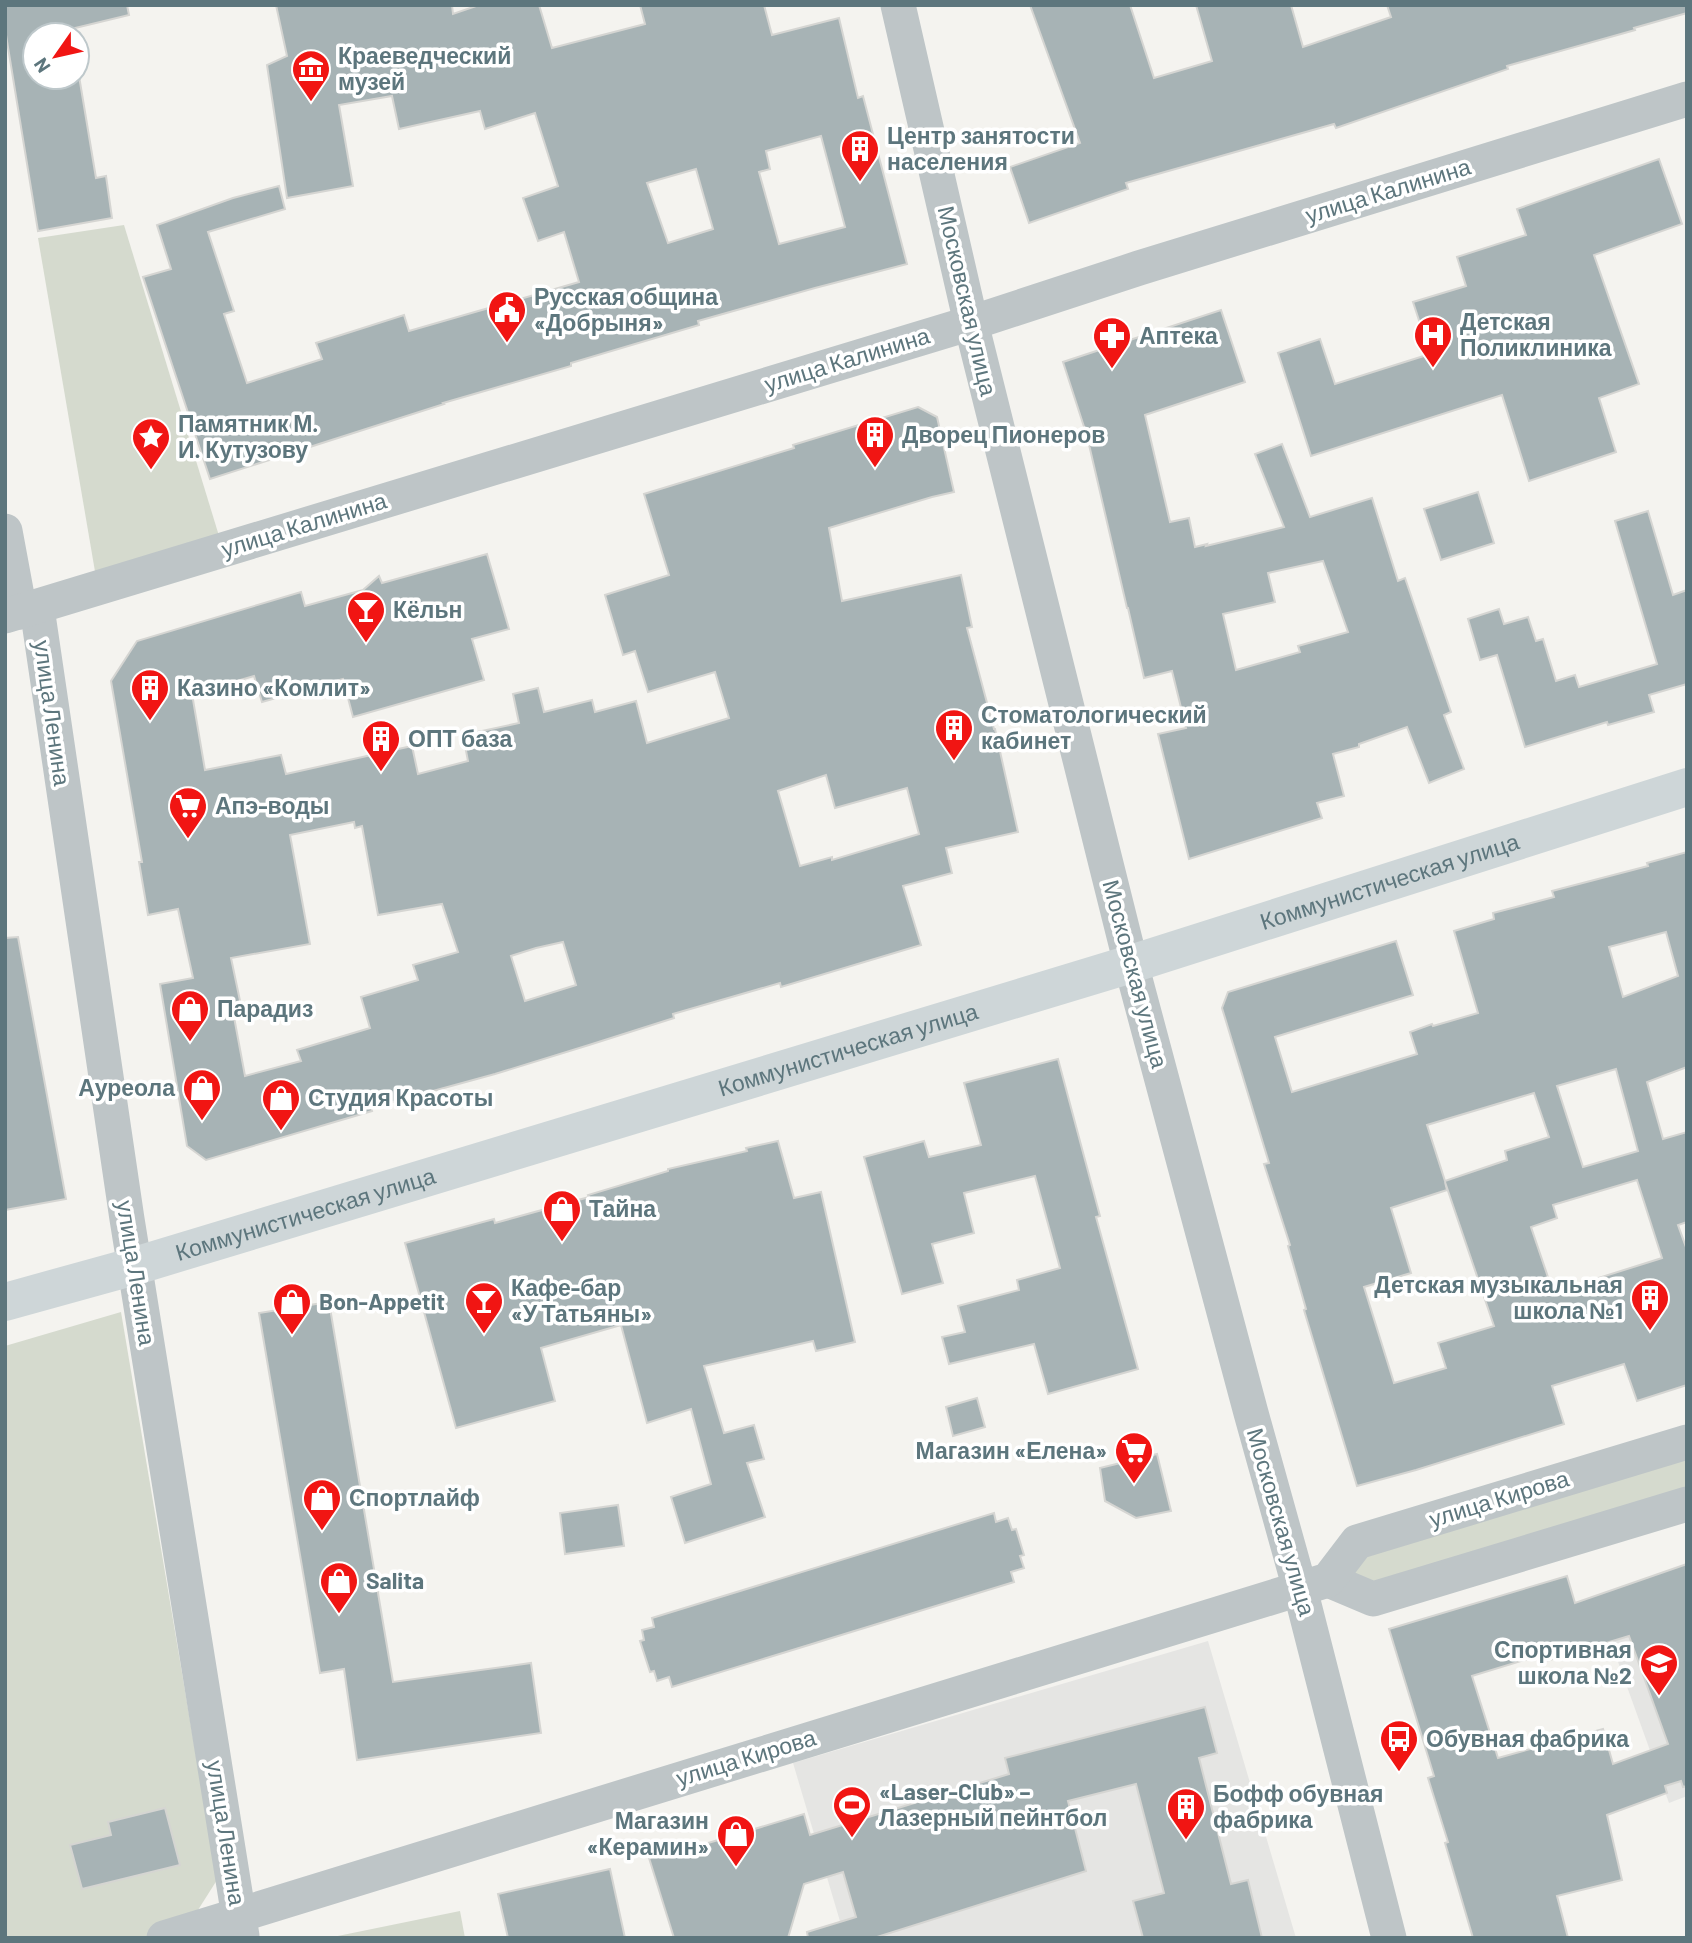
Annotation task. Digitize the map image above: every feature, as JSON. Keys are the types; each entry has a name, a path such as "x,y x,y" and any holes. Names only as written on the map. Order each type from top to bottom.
{"main road":[{"name":"Коммунистическая улица","path":"5,1302 135,1266 1131,964 1687,788"}],"street":[{"name":"Московская улица","path":"898,5 971,323 1131,964 1251,1413 1314,1584 1390,1938"},
{"name":"улица Калинина","path":"20,612 971,323 1151,264 1687,99"},
{"name":"улица Ленина","path":"5,531 135,1266 241,1926"},
{"name":"улица Кирова","path":"164,1938 241,1926 1314,1584 1357,1542 1687,1442"},
{"path":"1314,1584 1373,1600 1687,1504"}],"shaded area":[{"path":"124,225 223,549 98,589 38,238"},
{"path":"121,1312 217,1880 184,1932 164,1938 5,1938 5,1346"},
{"path":"1687,1442 1687,1504 1373,1599 1328,1580 1357,1542"},
{"name":"Спортивная школа №2","path":"1687,1565 1687,1796 1669,1803 1595,1598"},
{"path":"1208,1641 1296,1938 845,1938 793,1763"},
{"path":"460,1911 465,1938 328,1938"}],"building":[{"path":"5,5 127,5 129,15 91,24 91,21 21,21 21,91 82,91 96,178 106,176 112,218 38,231 5,29"},
{"path":"276,5 452,5 453,14 479,5 539,5 552,48 645,24 640,5 764,5 772,35 839,18 858,98 863,96 907,264 698,321 699,325 443,403 210,479 143,277 171,269 157,225 233,198 279,186 285,209 208,232 234,311 224,314 247,383 322,359 316,343 404,315 409,331 579,282 564,232 538,241 523,198 558,186 535,113 485,129 480,111 399,129 392,96 339,105 353,186 287,198 267,65 287,56","holes":["821,136 845,227 779,244 759,172 770,169 766,151","696,169 713,229 668,243 647,183"]},
{"path":"1030,5 1130,5 1154,78 1212,61 1196,5 1291,5 1303,47 1391,17 1387,5 1687,5 1687,13 1507,66 1508,69 1336,128 1334,124 1126,183 1128,189 1029,223 1010,167 1080,143"},
{"path":"1659,159 1682,224 1594,255 1639,384 1599,398 1616,452 1529,481 1502,395 1311,456 1278,353 1320,339 1335,384 1430,354 1413,302 1466,286 1457,257 1526,235 1517,209"},
{"path":"1221,310 1245,382 1145,415 1170,522 1189,518 1195,547 1284,527 1255,454 1282,444 1310,517 1372,498 1398,581 1405,578 1451,712 1444,715 1464,769 1429,783 1407,727 1359,744 1359,747 1333,754 1344,796 1317,803 1322,818 1189,859 1158,734 1186,728 1172,671 1144,678 1087,436 1063,362","holes":["1323,561 1348,632 1298,646 1300,652 1236,670 1223,614 1275,602 1268,573"]},
{"path":"918,407 937,417 954,492 829,528 842,601 961,575 972,627 967,628 995,729 1018,832 946,848 952,873 903,886 921,945 781,987 780,983 673,1014 674,1018 589,1045 371,1108 372,1111 206,1160 187,1146 160,984 193,978 178,909 148,915 139,862 142,862 111,681 137,641 301,592 305,606 363,590 379,576 382,583 487,554 509,629 472,639 484,680 353,717 343,679 262,702 254,676 192,694 205,770 281,755 286,774 412,746 418,774 468,761 463,735 519,723 513,694 538,688 544,712 592,700 595,712 636,701 647,743 729,718 715,672 648,692 635,651 623,655 605,595 669,575 644,494 794,448 793,445","holes":["826,775 835,808 907,788 919,834 832,860 832,857 800,866 778,791","354,822 355,828 362,826 378,915 442,904 458,952 413,965 418,980 361,997 370,1028 297,1050 301,1061 245,1076 234,1017 243,1015 231,958 310,944 290,835","563,942 576,985 525,1001 511,956"]},
{"path":"1478,492 1494,543 1441,560 1424,509"},
{"path":"1648,511 1673,595 1687,590 1687,684 1649,695 1654,712 1608,725 1607,722 1525,747 1497,655 1480,660 1468,619 1499,609 1504,624 1528,617 1536,641 1543,639 1556,681 1575,675 1579,687 1657,664 1615,521"},
{"path":"1687,852 1687,1067 1647,1082 1663,1139 1687,1132 1687,1222 1678,1225 1687,1250 1687,1385 1637,1401 1624,1364 1552,1386 1564,1424 1357,1486 1304,1310 1306,1309 1288,1246 1290,1245 1264,1164 1269,1163 1222,1008 1228,992 1396,941 1413,995 1275,1037 1292,1092 1417,1054 1410,1032 1478,1013 1454,931 1494,919 1493,913 1554,897 1552,891 1648,866 1647,863","holes":["1666,932 1678,976 1623,997 1609,947","1616,1069 1638,1151 1583,1167 1557,1086","1534,1093 1549,1137 1505,1151 1507,1160 1445,1181 1427,1125","1637,1180 1662,1258 1570,1287 1569,1281 1551,1286 1531,1227 1557,1218 1553,1205","1445,1182 1494,1326 1438,1343 1446,1368 1394,1383 1364,1287 1411,1273 1391,1208 1447,1190"]},
{"path":"18,937 66,1199 5,1210 5,938"},
{"path":"1058,1059 1100,1216 1096,1217 1138,1369 1048,1394 1034,1344 949,1364 942,1337 965,1332 958,1306 1019,1290 1017,1280 1060,1268 1035,1176 964,1193 974,1233 932,1244 943,1283 902,1294 864,1157 924,1141 929,1157 981,1145 964,1083"},
{"path":"778,1141 794,1198 821,1192 855,1342 816,1351 813,1341 704,1366 724,1433 754,1425 764,1459 747,1463 765,1517 685,1543 671,1497 711,1484 691,1409 647,1423 621,1325 541,1348 555,1401 456,1428 405,1243 494,1219 495,1223 589,1197 588,1195 668,1169"},
{"path":"329,1302 393,1682 531,1663 541,1733 357,1760 344,1669 320,1673 259,1313"},
{"path":"977,1398 985,1427 953,1436 946,1407"},
{"name":"Магазин «Елена»","path":"1157,1454 1171,1511 1136,1518 1105,1501 1100,1468"},
{"path":"618,1505 624,1546 565,1554 560,1513"},
{"path":"994,1513 996,1522 1008,1518 1012,1530 1016,1529 1024,1555 1020,1556 1024,1568 1011,1572 1014,1582 672,1687 669,1677 657,1681 654,1671 650,1672 640,1641 644,1640 642,1630 654,1627 652,1618"},
{"path":"1687,1564 1687,1786 1683,1787 1681,1781 1665,1786 1667,1793 1607,1815 1622,1880 1557,1896 1568,1938 1473,1938 1428,1778 1434,1776 1389,1629 1567,1576 1575,1603","holes":["1629,1636 1668,1744 1613,1764 1603,1729 1498,1758 1472,1676 1541,1655 1543,1662"]},
{"path":"1205,1707 1217,1753 1199,1758 1231,1884 1248,1880 1262,1938 1143,1938 1133,1901 1164,1893 1136,1784 1068,1801 1086,1871 874,1938 808,1938 807,1932 856,1917 843,1872 804,1884 788,1938 674,1938 649,1858 804,1814 810,1835 1009,1774 1005,1758"},
{"path":"165,1808 180,1865 82,1889 70,1845 111,1835 108,1822"},
{"path":"610,1869 625,1938 508,1938 498,1894"}],"place":[{"name":"Краеведческий музей","path":"311,103"},
{"name":"Центр занятости населения","path":"860,183"},
{"name":"Русская община «Добрыня»","path":"507,344"},
{"name":"Детская Поликлиника","path":"1433,369"},
{"name":"Аптека","path":"1112,370"},
{"name":"Дворец Пионеров","path":"875,469"},
{"name":"Памятник М. И. Кутузову","path":"151,471"},
{"name":"Кёльн","path":"366,644"},
{"name":"Казино «Комлит»","path":"150,722"},
{"name":"Стоматологический кабинет","path":"954,762"},
{"name":"ОПТ база","path":"381,773"},
{"name":"Апэ-воды","path":"188,840"},
{"name":"Парадиз","path":"190,1043"},
{"name":"Ауреола","path":"202,1122"},
{"name":"Студия Красоты","path":"281,1132"},
{"name":"Тайна","path":"562,1243"},
{"name":"Детская музыкальная школа №1","path":"1650,1332"},
{"name":"Кафе-бар «У Татьяны»","path":"484,1335"},
{"name":"Bon-Appetit","path":"292,1336"},
{"name":"Магазин «Елена»","path":"1134,1485"},
{"name":"Спортлайф","path":"322,1532"},
{"name":"Salita","path":"339,1615"},
{"name":"Спортивная школа №2","path":"1659,1697"},
{"name":"Обувная фабрика","path":"1399,1773"},
{"name":"«Laser-Club» – Лазерный пейнтбол","path":"852,1839"},
{"name":"Бофф обувная фабрика","path":"1186,1841"},
{"name":"Магазин «Керамин»","path":"736,1868"}]}
